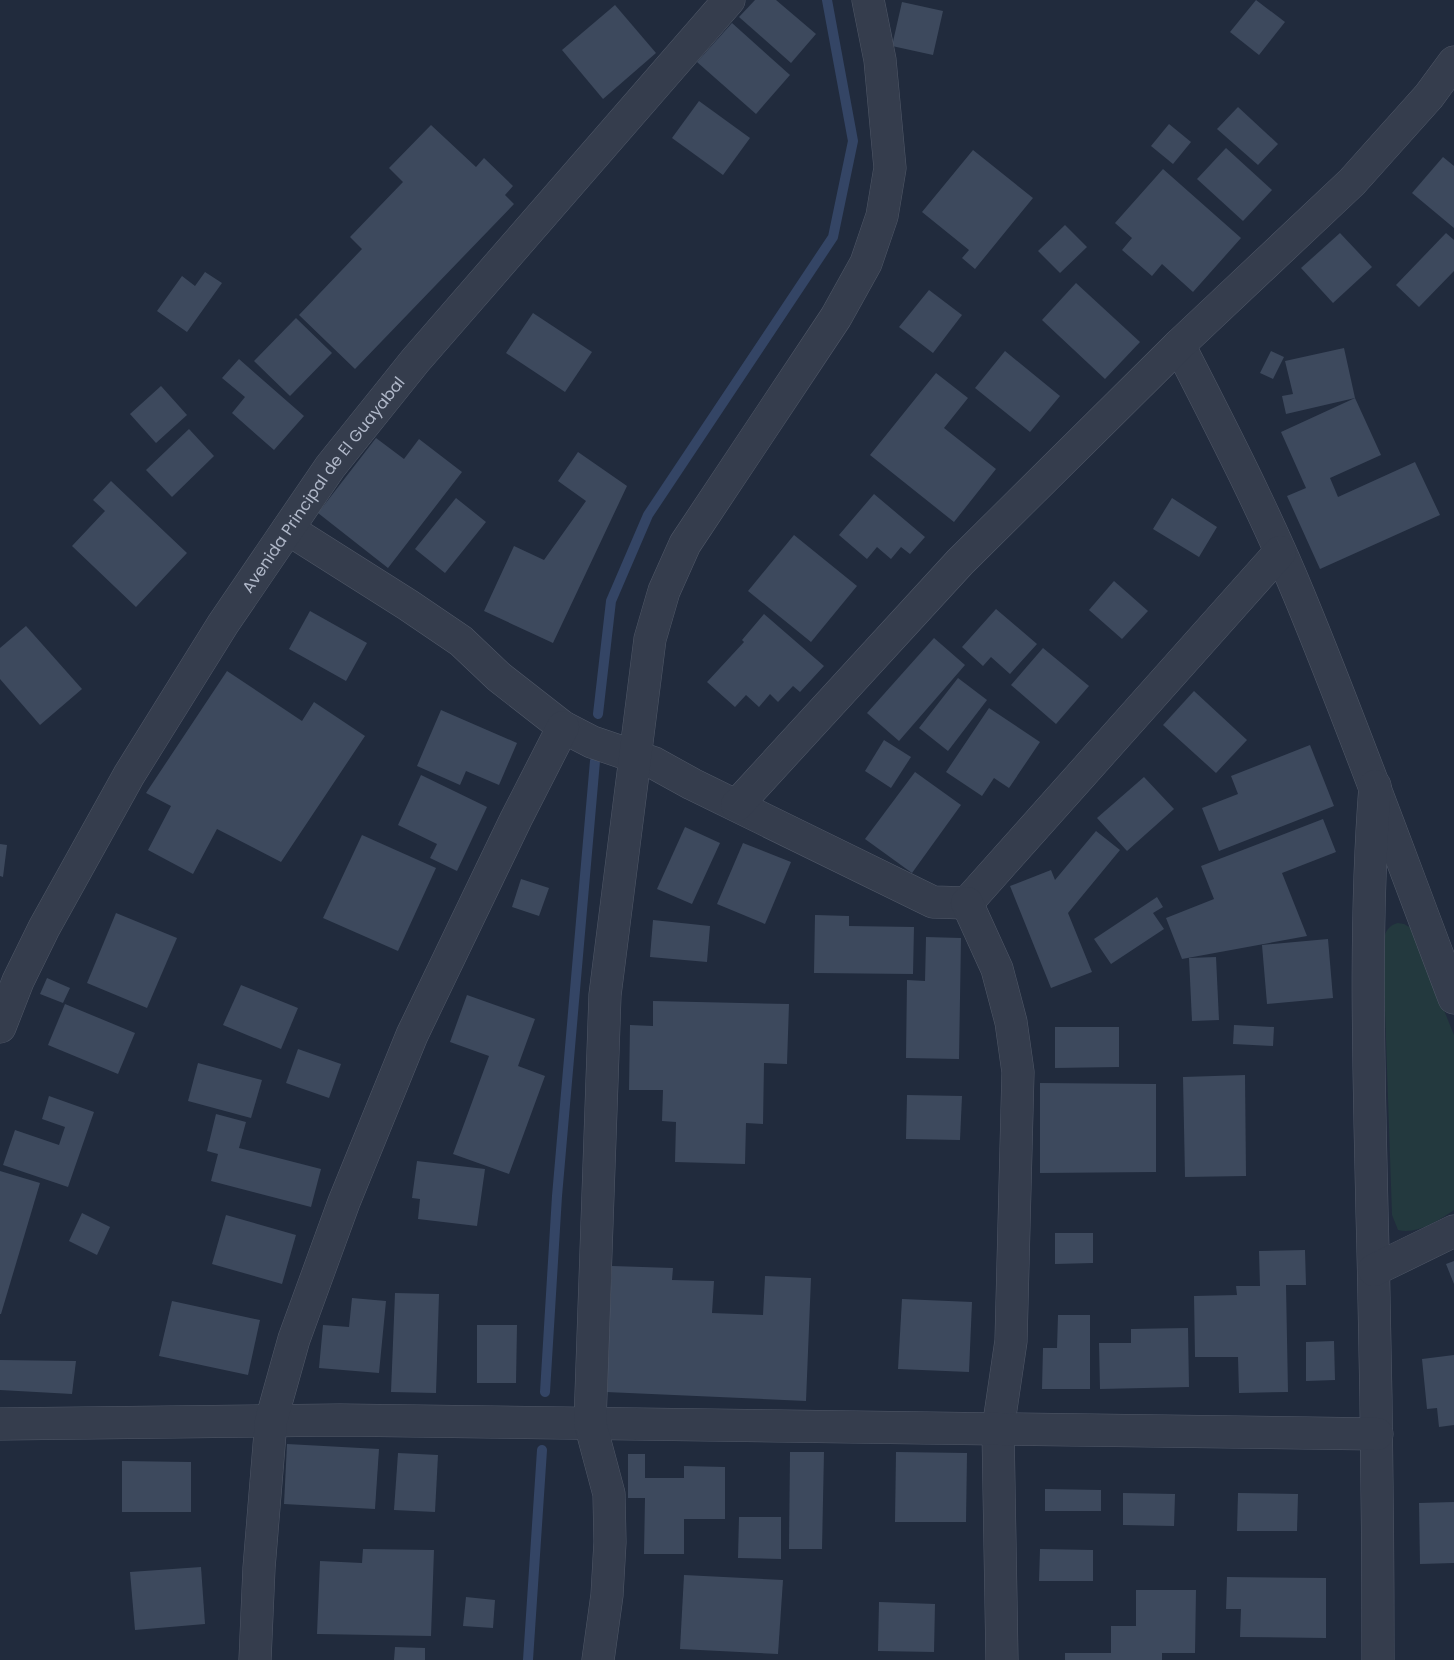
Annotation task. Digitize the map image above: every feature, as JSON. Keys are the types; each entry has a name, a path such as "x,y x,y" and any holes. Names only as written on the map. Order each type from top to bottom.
{"street":[{"name":"Avenida Principal de El Guayabal","path":"0,1027 18,981 44,928 129,775 186,683 330,467 415,361 729,0"},
{"path":"598,1660 607,1594 610,1542 609,1494 590,1423 605,995 650,639 664,591 685,544 836,317 866,263 882,216 890,168 880,60 868,0"},
{"path":"736,806 960,562 1179,345 1352,182 1430,96 1454,62"},
{"path":"1179,345 1218,421 1299,594 1375,786 1454,998"},
{"path":"288,529 461,641 499,677 563,727 592,742 654,763 736,806 933,902 967,903 1280,552"},
{"path":"255,1660 271,1421 294,1339 333,1233 412,1035 563,727"},
{"path":"1375,786 1368,905 1377,1434 1378,1660"},
{"path":"967,903 997,969 1011,1022 1018,1072 1011,1341 998,1429 1002,1660"},
{"path":"1374,1270 1454,1231"},
{"path":"0,1424 271,1421 590,1423 1377,1434"}],"green space":[{"path":"1398,923 1411,928 1454,1035 1454,1210 1428,1226 1405,1231 1398,1230 1392,1215 1383,952 1384,938 1389,927"}],"building":[{"path":"755,0 776,0 816,34 791,63 739,17"},
{"path":"1256,0 1285,22 1259,55 1230,32"},
{"path":"902,2 943,11 933,55 892,46"},
{"path":"615,5 656,53 603,99 562,50"},
{"path":"732,23 790,75 756,114 697,62"},
{"path":"699,101 750,138 723,175 672,138"},
{"path":"1238,107 1278,144 1258,165 1217,129"},
{"path":"1169,124 1191,142 1173,164 1151,146"},
{"path":"431,125 476,167 484,158 513,186 505,195 514,204 355,369 299,315 362,249 350,237 403,182 389,168"},
{"path":"1226,148 1272,190 1243,221 1197,179"},
{"path":"973,150 1033,198 975,269 962,258 969,250 922,212"},
{"path":"1443,157 1454,166 1454,228 1412,193"},
{"path":"1163,169 1241,238 1193,292 1162,264 1152,276 1122,250 1132,238 1115,223"},
{"path":"1065,225 1087,247 1060,273 1038,251"},
{"path":"1340,233 1372,267 1333,303 1301,268"},
{"path":"1446,233 1454,240 1454,271 1419,307 1396,285"},
{"path":"205,272 222,283 187,332 157,311 182,276 195,286"},
{"path":"1076,283 1140,342 1105,379 1042,320"},
{"path":"929,290 962,315 933,353 899,327"},
{"path":"533,313 592,352 565,392 506,353"},
{"path":"296,318 332,353 290,396 254,361"},
{"path":"1344,348 1355,398 1286,414 1282,396 1293,394 1285,361"},
{"path":"1005,351 1060,396 1030,432 975,388"},
{"path":"1271,351 1284,357 1273,379 1260,373"},
{"path":"239,359 304,416 274,450 232,413 245,397 222,378"},
{"path":"936,373 968,398 944,428 996,469 954,522 870,455"},
{"path":"161,386 187,415 156,443 130,414"},
{"path":"1355,398 1381,455 1330,478 1338,497 1415,462 1440,515 1320,569 1287,496 1306,488 1281,432"},
{"path":"189,429 214,456 172,497 146,470"},
{"path":"376,438 404,459 419,439 462,472 388,568 318,513"},
{"path":"578,452 627,486 553,643 484,611 514,546 544,560 586,501 558,481"},
{"path":"111,481 187,553 136,607 72,546 105,511 93,500"},
{"path":"874,494 925,537 910,554 901,547 891,559 877,547 867,559 839,535"},
{"path":"456,498 486,522 445,573 415,549"},
{"path":"1172,498 1217,527 1199,557 1153,529"},
{"path":"794,535 857,586 811,642 748,591"},
{"path":"1114,581 1148,611 1122,639 1089,610"},
{"path":"996,609 1037,644 1010,674 991,657 983,666 962,647"},
{"path":"310,611 367,643 346,681 289,649"},
{"path":"764,614 824,666 800,692 793,686 778,702 770,694 759,707 746,695 735,707 707,682 744,642 742,640"},
{"path":"26,626 82,689 40,725 0,679 0,648"},
{"path":"934,638 965,665 899,741 867,713"},
{"path":"1043,648 1089,686 1056,724 1011,685"},
{"path":"227,671 302,721 314,702 365,736 281,862 217,829 193,874 148,850 171,806 146,793"},
{"path":"958,678 987,700 948,751 919,728"},
{"path":"1194,691 1247,740 1216,773 1163,725"},
{"path":"989,708 1040,742 1009,788 994,778 982,796 946,772"},
{"path":"441,710 517,743 499,785 466,771 460,785 417,766"},
{"path":"884,740 911,757 891,788 865,771"},
{"path":"1310,745 1334,806 1219,851 1202,808 1238,794 1231,776"},
{"path":"915,772 961,805 912,873 865,839"},
{"path":"421,775 487,807 457,871 430,858 437,844 398,825"},
{"path":"1144,777 1174,809 1127,851 1097,818"},
{"path":"1323,819 1336,852 1282,873 1307,936 1182,959 1166,918 1214,899 1201,866"},
{"path":"685,827 720,843 692,904 657,889"},
{"path":"1096,831 1120,850 1068,913 1092,972 1051,988 1010,886 1051,870 1055,880"},
{"path":"362,835 436,868 398,951 323,918"},
{"path":"743,843 791,862 765,924 717,904"},
{"path":"0,844 7,845 3,877 0,876"},
{"path":"521,879 549,888 539,916 512,907"},
{"path":"1157,897 1163,907 1153,913 1164,929 1111,964 1094,939"},
{"path":"116,913 177,938 147,1008 87,983"},
{"path":"815,915 849,916 849,926 914,927 913,974 814,973"},
{"path":"653,920 710,926 707,962 650,957"},
{"path":"926,937 961,938 959,1059 906,1058 907,980 925,981"},
{"path":"1328,939 1333,998 1267,1004 1262,945"},
{"path":"1216,957 1219,1020 1192,1021 1189,958"},
{"path":"47,978 70,988 63,1003 40,994"},
{"path":"241,985 298,1008 281,1049 223,1025"},
{"path":"467,995 535,1019 518,1066 545,1076 509,1174 453,1154 489,1056 450,1042"},
{"path":"653,1001 789,1004 787,1064 764,1063 763,1124 746,1123 745,1164 675,1162 676,1122 662,1121 663,1090 629,1090 630,1025 653,1026"},
{"path":"65,1004 135,1033 118,1074 48,1045"},
{"path":"1234,1025 1274,1027 1273,1046 1233,1044"},
{"path":"1055,1027 1119,1027 1119,1067 1055,1068"},
{"path":"298,1049 341,1064 329,1098 286,1083"},
{"path":"198,1063 262,1080 251,1118 188,1101"},
{"path":"1245,1075 1246,1176 1185,1177 1183,1077"},
{"path":"1040,1083 1156,1084 1156,1172 1040,1173"},
{"path":"907,1095 962,1096 960,1140 906,1139"},
{"path":"49,1096 94,1112 68,1187 3,1165 15,1130 59,1145 65,1127 42,1119"},
{"path":"216,1114 246,1122 239,1148 321,1169 311,1207 211,1181 218,1154 207,1151"},
{"path":"417,1161 485,1169 477,1226 418,1219 420,1199 412,1198"},
{"path":"0,1171 40,1183 1,1314 0,1314"},
{"path":"82,1213 110,1227 97,1255 69,1241"},
{"path":"226,1215 296,1235 282,1284 212,1264"},
{"path":"1055,1233 1093,1233 1093,1263 1055,1264"},
{"path":"1305,1250 1306,1285 1286,1285 1288,1392 1239,1393 1238,1357 1195,1357 1194,1296 1237,1295 1236,1286 1260,1286 1259,1251"},
{"path":"1454,1261 1454,1284 1446,1264"},
{"path":"612,1266 673,1268 672,1280 714,1281 712,1313 763,1315 765,1276 811,1278 806,1401 606,1392"},
{"path":"395,1293 439,1294 436,1393 391,1392"},
{"path":"352,1298 386,1301 379,1373 319,1368 323,1325 349,1327"},
{"path":"902,1299 972,1302 969,1372 898,1369"},
{"path":"172,1301 260,1320 248,1375 159,1356"},
{"path":"1058,1315 1090,1315 1090,1389 1042,1389 1043,1348 1057,1348"},
{"path":"477,1325 517,1325 516,1383 477,1383"},
{"path":"1188,1328 1189,1387 1100,1389 1099,1343 1131,1343 1131,1329"},
{"path":"1334,1341 1335,1380 1306,1381 1306,1342"},
{"path":"1454,1355 1454,1425 1439,1427 1437,1408 1427,1409 1422,1359"},
{"path":"0,1360 76,1361 72,1394 0,1390"},
{"path":"287,1444 379,1449 375,1509 284,1504"},
{"path":"790,1452 824,1452 822,1549 789,1549"},
{"path":"896,1452 967,1453 966,1522 895,1522"},
{"path":"398,1453 438,1455 435,1512 394,1510"},
{"path":"628,1454 645,1454 645,1478 684,1478 684,1466 725,1467 725,1519 684,1519 684,1554 644,1554 645,1498 628,1498"},
{"path":"122,1461 191,1462 191,1512 122,1512"},
{"path":"1045,1489 1101,1490 1101,1511 1045,1511"},
{"path":"1123,1493 1175,1494 1174,1526 1123,1525"},
{"path":"1238,1493 1298,1494 1297,1531 1237,1531"},
{"path":"1454,1502 1454,1563 1420,1564 1419,1503"},
{"path":"739,1517 781,1517 781,1559 738,1558"},
{"path":"363,1549 434,1550 431,1636 317,1634 320,1561 362,1563"},
{"path":"1040,1549 1093,1550 1093,1581 1039,1581"},
{"path":"201,1567 205,1624 135,1630 130,1572"},
{"path":"684,1575 783,1580 778,1654 680,1649"},
{"path":"1227,1577 1326,1578 1326,1638 1240,1637 1241,1609 1226,1609"},
{"path":"1136,1590 1196,1590 1195,1653 1162,1653 1162,1660 1065,1660 1065,1653 1111,1653 1111,1626 1136,1626"},
{"path":"466,1597 495,1600 493,1628 463,1626"},
{"path":"879,1602 935,1604 934,1652 878,1651"},
{"path":"395,1647 425,1648 425,1660 394,1660"}],"waterway":[{"path":"598,714 611,601 648,515 833,237 853,141 827,0"},
{"path":"545,1392 557,1196 595,761"},
{"path":"528,1660 542,1450"}]}
